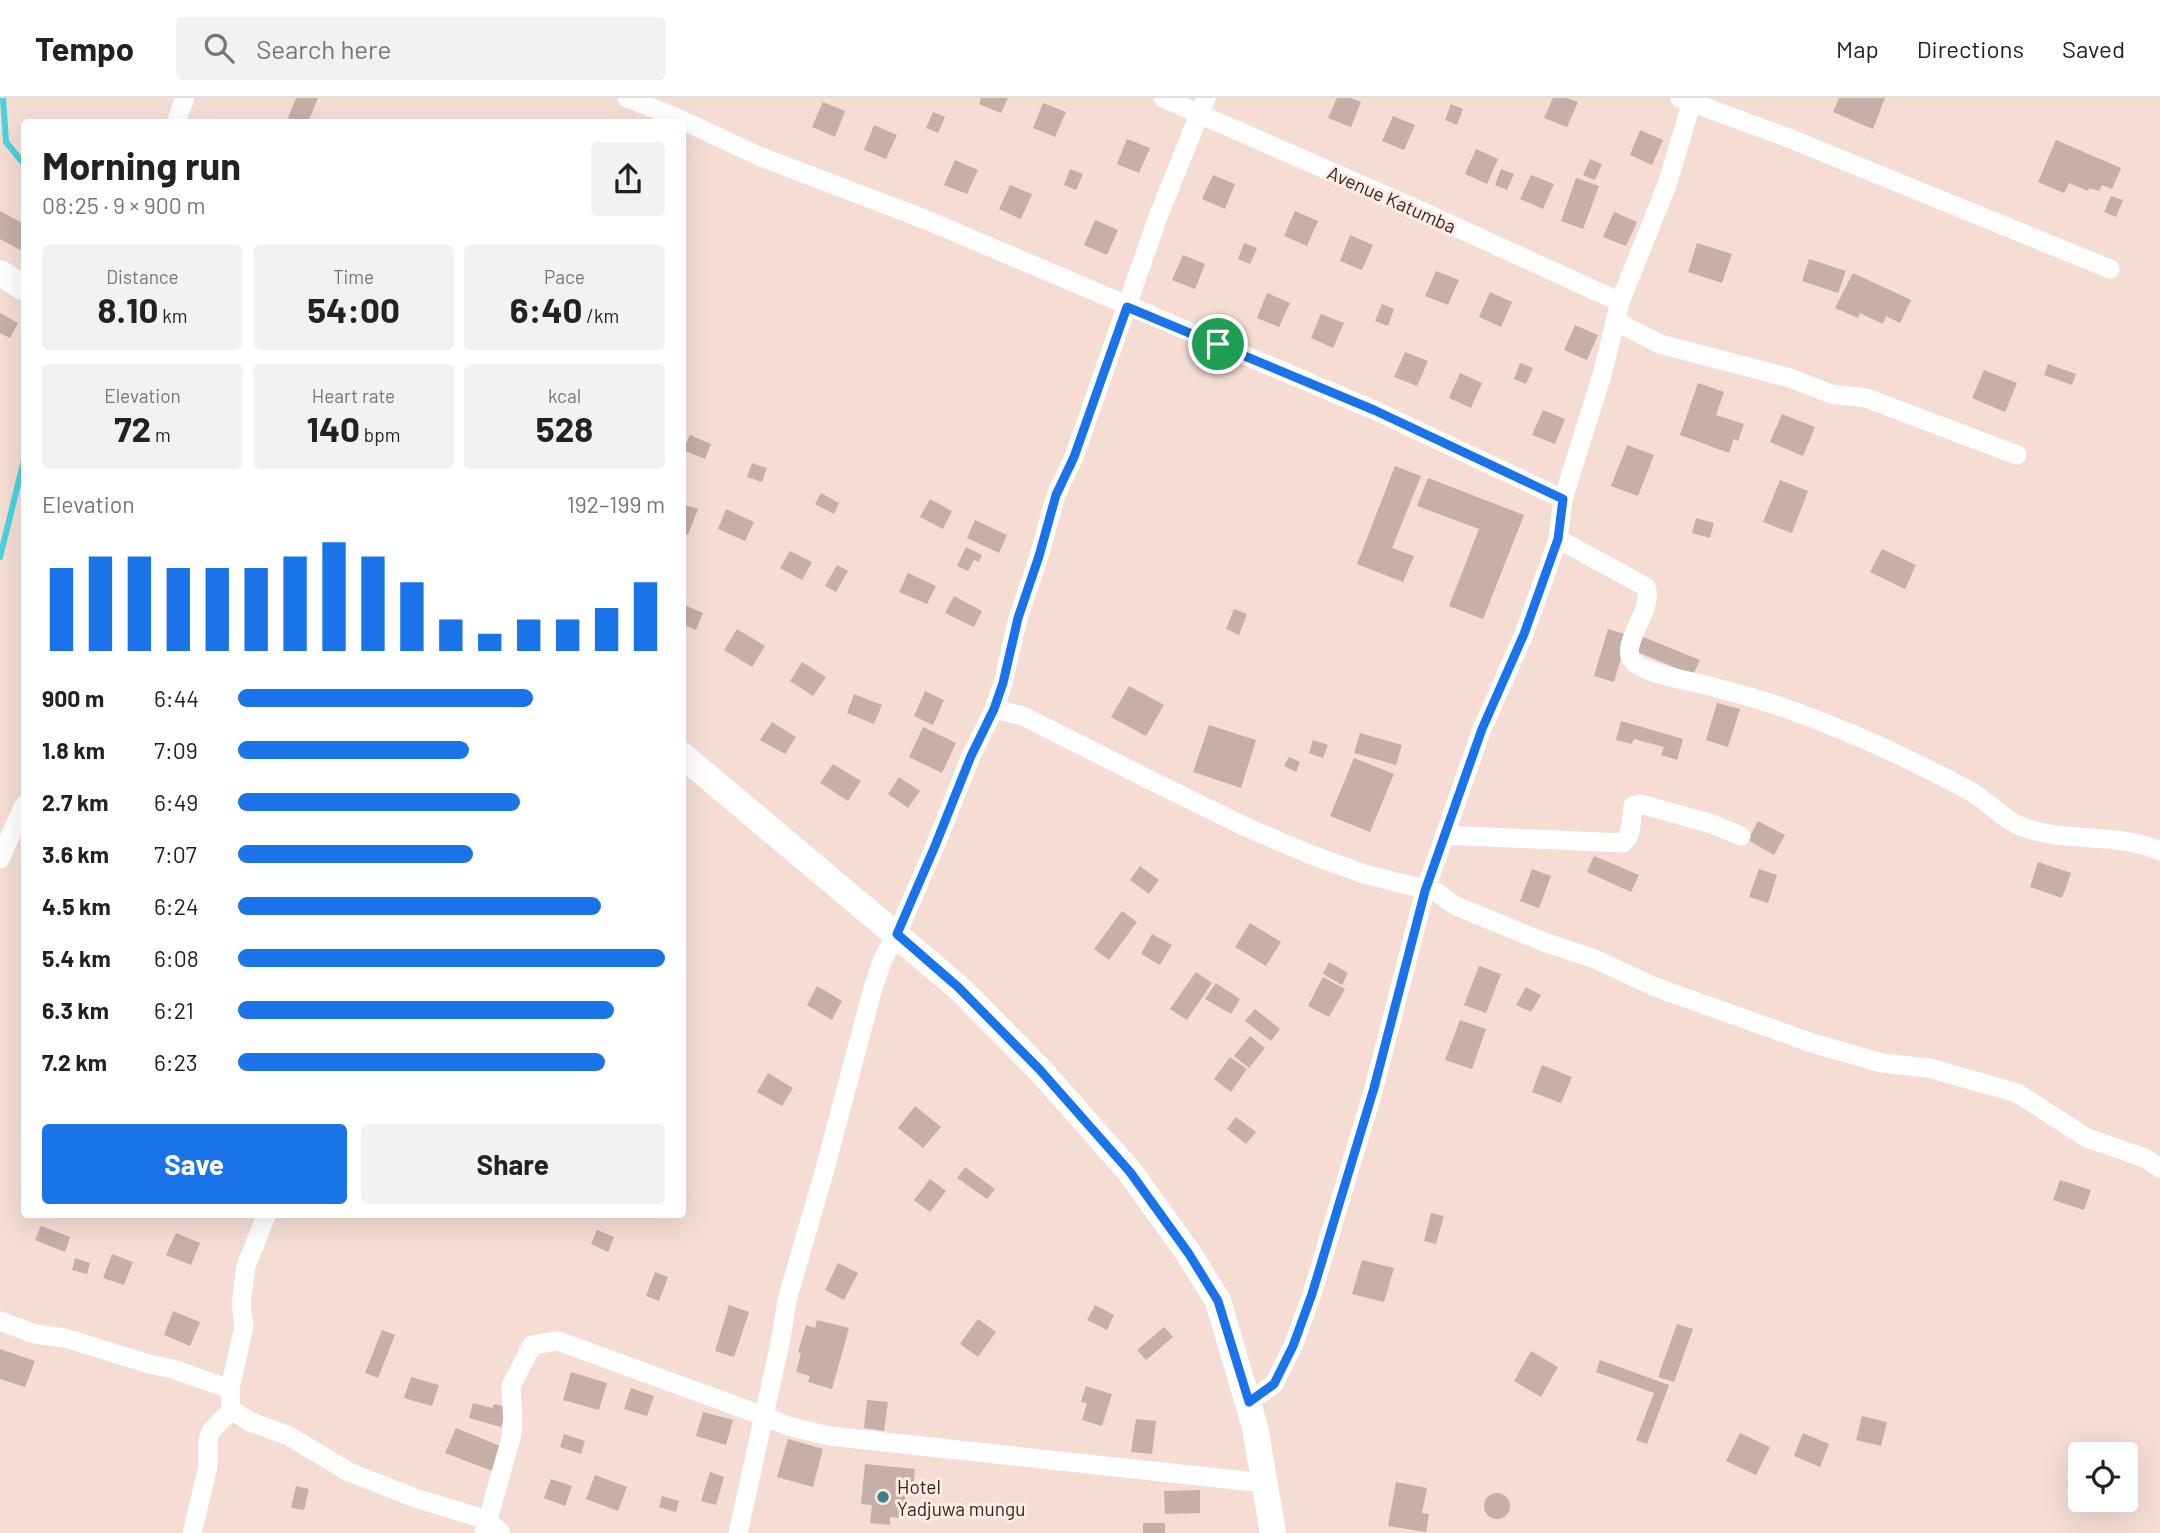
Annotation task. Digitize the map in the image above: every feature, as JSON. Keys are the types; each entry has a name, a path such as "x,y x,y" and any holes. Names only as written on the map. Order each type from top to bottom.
{"street":[{"path":"177,119 185,98"},
{"path":"626,98 677,107 761,157 924,219 1374,410 1563,499"},
{"name":"Avenue Katumba","path":"1163,98 1203,106 1617,312 1660,344 1790,378 1831,394 1866,398 2017,455"},
{"path":"1249,1402 1274,1384 1293,1346 1312,1294 1374,1088 1425,891 1482,729 1524,634 1558,539 1563,499 1602,375 1617,312 1667,185 1688,100 2110,269"},
{"path":"738,1533 787,1300 873,988 883,958 897,934 971,756 994,709 1018,618 1056,495 1079,444 1159,214 1203,106"},
{"path":"0,273 21,286"},
{"path":"1558,539 1646,587 1649,598 1630,647 1630,658 1634,663 1662,674 1782,707 1872,743 1970,791 2021,827 2039,832 2131,841 2160,851"},
{"path":"994,709 1023,716 1154,782 1285,843 1364,874 1436,892 1455,906 1544,942 1595,959 1655,987 1812,1043 1882,1063 1929,1068 2017,1093 2087,1138 2145,1158 2160,1168"},
{"path":"686,758 958,987 1031,1061 1130,1172 1189,1254 1218,1301 1249,1402 1273,1533"},
{"path":"1445,835 1623,843 1630,831 1633,806 1641,804 1712,824 1741,836"},
{"path":"0,859 21,812"},
{"path":"265,1218 246,1266 241,1304 244,1325 230,1389 231,1410 235,1415 289,1436 349,1472 491,1529 513,1425 511,1386 532,1345 558,1341 788,1426 829,1436 1264,1483"},
{"path":"0,1321 35,1334 65,1338 173,1369 230,1389"},
{"path":"192,1533 208,1468 208,1441 211,1431 231,1410"}],"building":[{"path":"296,98 318,98 309,119 288,118"},
{"path":"981,98 1008,98 1001,113 979,104"},
{"path":"1337,98 1351,98 1361,102 1351,127 1328,118"},
{"path":"1553,98 1567,98 1578,102 1567,127 1544,118"},
{"path":"1839,98 1885,98 1873,129 1833,112"},
{"path":"823,102 845,111 835,137 812,127"},
{"path":"1043,103 1066,112 1055,137 1033,128"},
{"path":"1451,104 1463,109 1457,125 1445,120"},
{"path":"933,112 945,117 938,133 926,128"},
{"path":"1393,116 1415,125 1404,150 1382,141"},
{"path":"874,125 897,135 886,159 864,150"},
{"path":"1640,130 1663,140 1652,165 1630,155"},
{"path":"1127,139 1150,148 1139,173 1117,164"},
{"path":"2056,140 2121,168 2112,189 2102,185 2099,191 2089,188 2088,191 2069,183 2064,193 2038,182"},
{"path":"1476,149 1498,159 1487,184 1465,174"},
{"path":"1590,159 1602,164 1595,180 1583,175"},
{"path":"955,160 978,170 967,194 944,185"},
{"path":"1070,169 1083,174 1076,190 1064,185"},
{"path":"1501,169 1514,174 1507,190 1495,185"},
{"path":"1213,175 1235,184 1225,209 1202,199"},
{"path":"1531,175 1554,184 1543,209 1520,199"},
{"path":"1576,178 1599,186 1583,229 1561,221"},
{"path":"1010,185 1032,194 1021,219 999,209"},
{"path":"2111,196 2123,200 2116,217 2104,212"},
{"path":"0,211 21,222 21,250 0,239"},
{"path":"1295,211 1318,221 1307,246 1284,236"},
{"path":"1614,212 1637,222 1626,246 1603,237"},
{"path":"1095,220 1118,230 1107,255 1084,245"},
{"path":"1350,235 1373,245 1362,270 1340,261"},
{"path":"1244,243 1257,248 1250,264 1238,259"},
{"path":"1697,243 1732,254 1722,283 1688,272"},
{"path":"1183,255 1205,264 1195,289 1172,280"},
{"path":"1809,259 1846,271 1838,293 1802,281"},
{"path":"1436,271 1459,280 1448,305 1425,296"},
{"path":"1853,273 1911,300 1900,323 1886,316 1883,324 1860,313 1858,318 1835,308"},
{"path":"1490,292 1512,302 1501,327 1479,317"},
{"path":"1267,293 1290,303 1279,327 1257,318"},
{"path":"1382,304 1394,309 1388,326 1375,321"},
{"path":"0,313 18,323 10,338 0,333"},
{"path":"1321,314 1344,323 1333,348 1311,338"},
{"path":"1575,325 1598,335 1587,360 1564,350"},
{"path":"1405,352 1428,361 1417,386 1394,377"},
{"path":"1520,363 1533,368 1526,384 1514,379"},
{"path":"2048,364 2076,374 2072,385 2044,375"},
{"path":"1984,370 2017,383 2005,412 1972,398"},
{"path":"1460,373 1482,383 1471,408 1449,398"},
{"path":"1698,383 1724,392 1716,415 1744,424 1738,441 1734,439 1729,453 1680,435"},
{"path":"1543,410 1565,419 1555,444 1532,435"},
{"path":"1782,414 1815,427 1803,456 1770,442"},
{"path":"690,435 711,444 705,459 686,451"},
{"path":"1627,445 1654,455 1638,496 1611,486"},
{"path":"752,463 767,468 762,482 747,477"},
{"path":"1395,466 1421,476 1392,548 1414,556 1403,582 1357,564"},
{"path":"1428,478 1524,515 1483,619 1449,606 1479,529 1417,506"},
{"path":"1780,480 1808,491 1792,533 1763,522"},
{"path":"821,493 839,503 834,514 815,504"},
{"path":"930,499 952,511 943,529 920,517"},
{"path":"686,505 698,509 686,534"},
{"path":"726,509 754,522 745,541 718,529"},
{"path":"1696,518 1714,523 1710,538 1692,533"},
{"path":"975,520 1007,535 999,553 967,538"},
{"path":"966,547 982,555 979,562 974,560 968,571 957,566"},
{"path":"1882,549 1916,565 1905,589 1870,572"},
{"path":"790,551 812,562 802,580 780,568"},
{"path":"837,565 848,571 836,592 825,586"},
{"path":"908,573 936,586 927,604 899,592"},
{"path":"954,596 982,611 974,627 945,613"},
{"path":"686,606 703,613 696,630 686,626"},
{"path":"1234,609 1247,614 1239,635 1226,629"},
{"path":"737,629 765,646 752,667 724,650"},
{"path":"1608,629 1628,635 1614,682 1594,676"},
{"path":"1641,636 1700,660 1693,675 1635,651"},
{"path":"802,662 826,677 813,696 790,681"},
{"path":"1129,686 1164,705 1146,736 1111,717"},
{"path":"925,691 944,700 933,725 914,716"},
{"path":"854,694 882,705 874,724 847,713"},
{"path":"1717,703 1740,709 1728,747 1706,740"},
{"path":"1621,721 1683,739 1677,760 1661,755 1664,747 1634,739 1632,744 1616,740"},
{"path":"772,722 796,737 785,754 760,740"},
{"path":"1209,725 1256,740 1241,788 1193,772"},
{"path":"923,727 956,743 942,773 909,757"},
{"path":"1360,733 1402,745 1396,765 1354,753"},
{"path":"1313,740 1328,745 1323,758 1309,753"},
{"path":"1289,757 1300,762 1296,772 1284,766"},
{"path":"1354,758 1394,774 1370,832 1330,816"},
{"path":"833,764 861,781 848,801 820,783"},
{"path":"899,777 920,791 908,808 888,794"},
{"path":"1758,821 1785,835 1774,855 1748,840"},
{"path":"1594,856 1639,875 1631,892 1587,872"},
{"path":"2038,862 2071,873 2062,898 2030,887"},
{"path":"1140,866 1159,880 1149,894 1130,880"},
{"path":"1532,869 1551,876 1539,908 1520,901"},
{"path":"1759,869 1777,875 1768,903 1749,897"},
{"path":"1122,911 1137,922 1109,960 1094,949"},
{"path":"1250,923 1281,942 1266,966 1235,947"},
{"path":"1152,934 1172,945 1160,965 1141,954"},
{"path":"1329,962 1348,973 1342,985 1323,974"},
{"path":"1479,966 1501,974 1486,1013 1464,1005"},
{"path":"1196,972 1212,983 1187,1020 1170,1009"},
{"path":"1323,977 1345,989 1329,1017 1308,1006"},
{"path":"1216,983 1240,999 1231,1014 1205,999"},
{"path":"817,986 842,1001 832,1020 807,1005"},
{"path":"1526,987 1541,995 1531,1012 1516,1005"},
{"path":"1255,1009 1280,1029 1271,1041 1245,1021"},
{"path":"1460,1020 1486,1029 1472,1069 1445,1060"},
{"path":"1250,1036 1265,1048 1249,1068 1234,1056"},
{"path":"1230,1057 1247,1069 1231,1092 1214,1079"},
{"path":"1542,1065 1572,1077 1561,1103 1532,1092"},
{"path":"768,1073 793,1088 782,1106 757,1092"},
{"path":"915,1106 941,1127 923,1148 898,1128"},
{"path":"1236,1117 1256,1132 1246,1144 1227,1129"},
{"path":"965,1167 995,1189 987,1199 957,1178"},
{"path":"930,1179 946,1191 930,1212 914,1200"},
{"path":"2060,1180 2091,1190 2084,1210 2053,1200"},
{"path":"1431,1213 1444,1216 1436,1244 1424,1241"},
{"path":"41,1226 70,1237 65,1252 35,1240"},
{"path":"597,1230 614,1237 608,1252 591,1244"},
{"path":"176,1233 200,1243 191,1265 166,1255"},
{"path":"112,1254 133,1262 124,1285 103,1278"},
{"path":"75,1258 90,1263 87,1274 72,1270"},
{"path":"1362,1260 1394,1268 1384,1302 1352,1294"},
{"path":"838,1263 858,1273 844,1300 825,1290"},
{"path":"655,1272 668,1277 659,1301 646,1296"},
{"path":"729,1305 749,1312 734,1357 715,1351"},
{"path":"1095,1305 1114,1315 1107,1330 1087,1320"},
{"path":"173,1311 200,1322 190,1346 164,1335"},
{"path":"978,1319 996,1332 978,1357 960,1344"},
{"path":"817,1320 849,1328 832,1389 808,1382 810,1376 796,1372 801,1353 798,1352 806,1325 815,1328"},
{"path":"1677,1324 1693,1329 1674,1382 1658,1377"},
{"path":"1164,1327 1173,1337 1146,1360 1137,1350"},
{"path":"382,1330 395,1335 378,1378 365,1373"},
{"path":"0,1349 35,1361 25,1387 0,1379"},
{"path":"1531,1351 1558,1367 1541,1397 1514,1381"},
{"path":"1600,1360 1669,1385 1647,1444 1636,1440 1654,1393 1596,1372"},
{"path":"571,1372 607,1383 599,1410 563,1400"},
{"path":"411,1377 439,1385 432,1406 404,1398"},
{"path":"1086,1386 1112,1394 1102,1426 1082,1420 1087,1403 1081,1402"},
{"path":"631,1388 654,1396 647,1416 624,1409"},
{"path":"867,1400 888,1402 884,1431 864,1428"},
{"path":"473,1403 492,1408 494,1404 507,1407 501,1427 469,1418"},
{"path":"703,1412 733,1420 726,1445 696,1436"},
{"path":"1862,1416 1887,1422 1881,1446 1856,1440"},
{"path":"1136,1419 1156,1421 1152,1454 1131,1452"},
{"path":"456,1428 505,1448 495,1472 445,1453"},
{"path":"1740,1433 1770,1447 1756,1475 1726,1461"},
{"path":"1803,1433 1829,1444 1820,1467 1794,1456"},
{"path":"564,1434 585,1441 581,1454 560,1447"},
{"path":"788,1439 823,1449 813,1487 777,1477"},
{"name":"Hotel Yadjuwa mungu","path":"865,1464 915,1469 913,1491 906,1490 904,1518 890,1517 890,1525 870,1523 872,1505 861,1504"},
{"path":"710,1472 724,1477 716,1505 701,1501"},
{"path":"595,1475 627,1487 618,1511 586,1499"},
{"path":"551,1479 572,1486 565,1506 544,1498"},
{"path":"1396,1482 1427,1488 1422,1513 1429,1514 1426,1532 1388,1526"},
{"path":"296,1486 309,1489 304,1510 291,1508"},
{"path":"1200,1490 1200,1513 1165,1514 1164,1491"},
{"path":"1497,1493 1506,1497 1510,1506 1506,1515 1497,1519 1488,1515 1484,1506 1488,1497"},
{"path":"662,1496 679,1501 676,1512 659,1507"},
{"path":"1143,1523 1165,1523 1165,1533 1143,1533"}],"waterway":[{"path":"3,98 6,142 21,160"},
{"path":"0,557 21,472"}],"place":[{"name":"Hotel Yadjuwa mungu","path":"883,1497"}],"route":[{"path":"1127,307 1218,344 1374,410 1563,499 1558,539 1524,634 1482,729 1425,891 1374,1088 1312,1294 1293,1346 1274,1384 1249,1402 1218,1301 1189,1254 1130,1172 1040,1070 958,987 897,934 971,756 994,709 1018,618 1056,495 1074,457 1127,307"}]}
